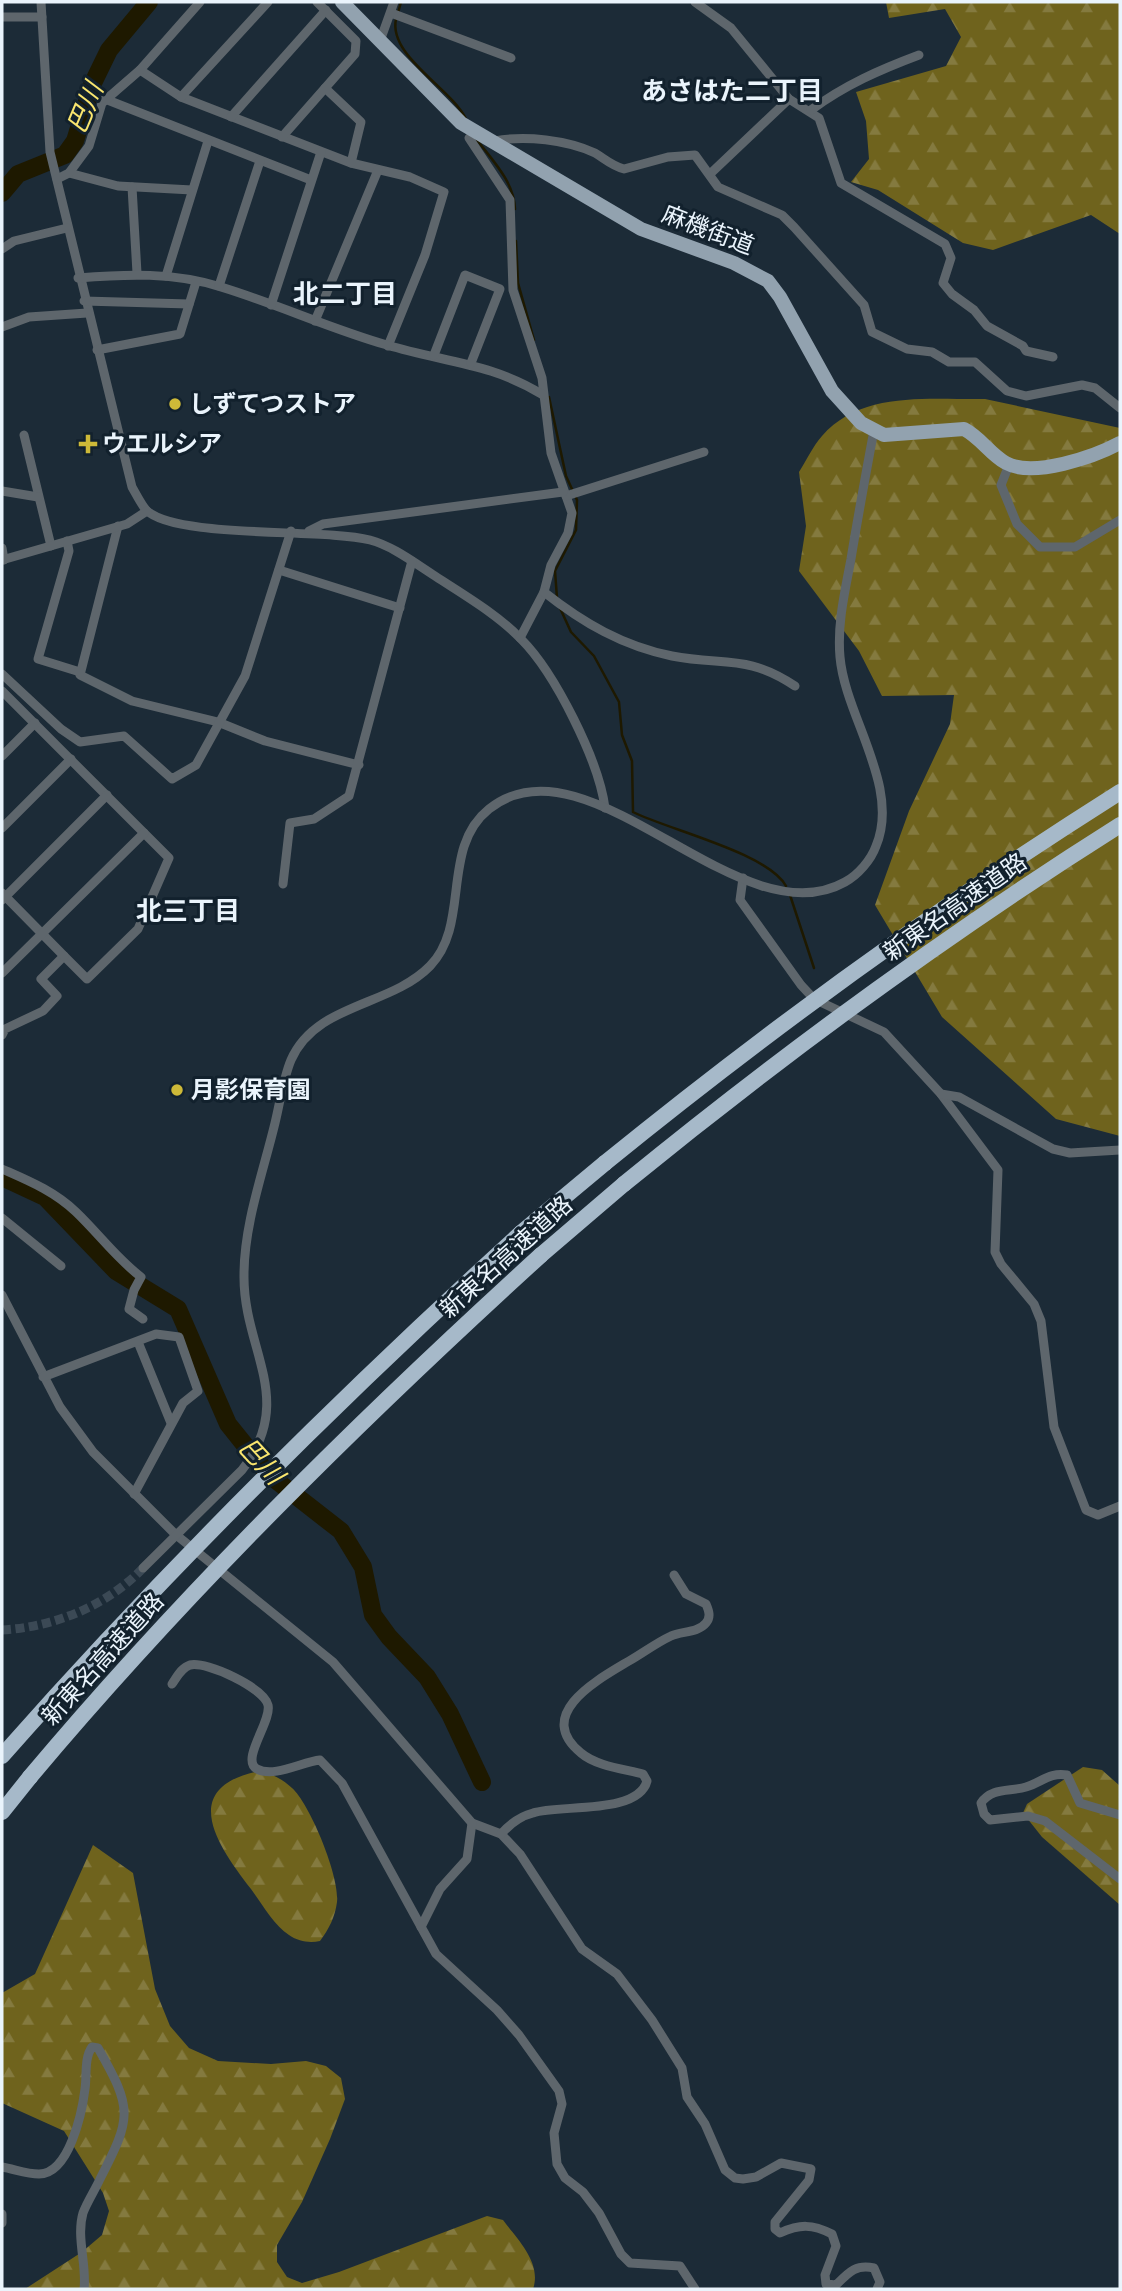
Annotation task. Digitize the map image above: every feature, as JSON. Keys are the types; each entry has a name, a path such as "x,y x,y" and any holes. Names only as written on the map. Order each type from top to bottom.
{"highway":[{"name":"新東名高速道路","path":"2,1756 85,1662 258,1480 521,1233 829,989 1032,848 1120,792"},
{"name":"新東名高速道路","path":"2,1812 103,1690 281,1502 377,1407 541,1255 624,1184 825,1026 1050,869 1120,825"}],"main road":[{"name":"麻機街道","path":"342,2 461,123 641,229 734,263 768,281 780,297 832,391 861,423 874,430"},
{"path":"874,430 884,435 964,429 976,435 993,455 1009,465 1037,469 1074,460 1120,443"}],"street":[{"path":"41,2 50,152 78,278 132,487 147,511 183,524 222,530 308,531 372,541 412,561 471,600 520,638 552,682 598,769 605,808"},
{"path":"69,173 89,146 105,99 140,70 200,2"},
{"path":"181,97 268,2"},
{"path":"282,137 355,54 356,41 317,2"},
{"path":"380,40 394,2"},
{"path":"695,2 731,28 789,99 811,110 819,118 829,139 841,183 945,244 951,258 943,283 952,294 974,310 986,326 1023,346 1026,351 1053,357"},
{"path":"231,117 326,10"},
{"path":"391,13 511,58"},
{"path":"2,16 42,17"},
{"path":"811,110 867,74 919,55"},
{"path":"140,70 181,97 351,163 410,177 444,192 425,256 388,346"},
{"path":"325,88 361,122 351,163"},
{"path":"105,99 311,180"},
{"path":"710,174 789,99"},
{"path":"470,138 510,200 513,290 542,379 551,453 570,493 572,513 568,533 551,565 544,592 520,638"},
{"path":"495,141 510,138 555,142 594,153 624,169 668,157 695,155 718,187 782,215 864,305 872,332 907,349 932,352 949,362 975,362 1007,391 1026,396 1082,385 1095,388 1120,408"},
{"path":"166,276 208,141"},
{"path":"271,305 321,152"},
{"path":"219,286 260,161"},
{"path":"315,321 378,170"},
{"path":"56,176 69,173 132,187 192,190"},
{"path":"132,187 137,274"},
{"path":"2,249 14,241 67,228"},
{"path":"78,278 137,274 166,276 219,286 388,346 471,363 516,378 543,395"},
{"path":"433,355 465,275 500,289 471,363"},
{"path":"97,350 180,334 196,282"},
{"path":"84,301 189,304"},
{"path":"2,327 29,317 87,313"},
{"path":"143,1568 242,1471 261,1440 268,1399 266,1378 246,1308 243,1274 248,1233 291,1060 320,1023 391,992 431,965 442,951 450,923 461,852 471,829 489,808 516,794 547,790 605,808 774,891 812,895 832,890 854,877 875,851 881,831 883,802 840,659 841,613 874,430"},
{"path":"24,435 51,546"},
{"path":"308,531 323,524 570,493 704,452"},
{"path":"1009,465 1001,485 1017,524 1040,547 1074,547 1120,520"},
{"path":"2,491 38,497"},
{"path":"2,548 3,560 118,526 147,511"},
{"path":"80,672 118,526"},
{"path":"2,674 61,729 80,743 124,736 172,779 196,765 245,677 292,531"},
{"path":"67,541 69,551 38,659 80,672 80,675 132,701 218,722 265,741 359,765"},
{"path":"284,884 290,823 314,820 342,804 349,796 412,561"},
{"path":"279,570 400,608"},
{"path":"544,592 607,636 672,656 748,663 770,669 795,686"},
{"path":"2,691 35,723 107,795 169,858 138,929 87,979 3,896 107,795"},
{"path":"2,756 35,723"},
{"path":"2,828 71,759"},
{"path":"2,973 144,833"},
{"path":"743,878 740,900 801,985 814,999 884,1032 942,1094 999,1170 995,1252 1001,1264 1034,1304 1041,1321 1054,1427 1078,1495 1086,1510 1097,1515 1120,1506"},
{"path":"2,1035 5,1030 43,1011 57,996 41,979 64,956"},
{"path":"942,1094 959,1097 1053,1149 1070,1153 1120,1150"},
{"path":"2,1169 31,1180 76,1212 116,1258 141,1276 129,1309 144,1319"},
{"path":"2,1217 61,1266"},
{"path":"2,1294 43,1377 78,1434 175,1534 333,1662 472,1823 501,1835 520,1854 582,1949 617,1974 652,2020 682,2068 687,2097 705,2124 724,2170 735,2178 743,2179 757,2177 781,2163 811,2169 808,2180 775,2222 775,2228 780,2233 796,2226 814,2225 832,2234 836,2246 825,2275 827,2284 836,2285 852,2269 864,2265 874,2268 878,2274 877,2289"},
{"path":"43,1377 156,1334 178,1336 198,1391 183,1403 134,1494"},
{"path":"138,1342 171,1423"},
{"path":"501,1835 508,1827 533,1812 607,1805 632,1797 645,1787 647,1781 643,1774 582,1754 565,1730 565,1722 570,1706 584,1688 672,1635 701,1628 708,1621 710,1613 706,1604 686,1594 674,1576"},
{"path":"172,1684 181,1670 191,1665 204,1665 257,1688 268,1704 267,1722 251,1754 252,1764 256,1769 272,1772 320,1760 329,1767 342,1783 436,1954 497,2010 519,2035 559,2091 562,2104 554,2133 557,2164 565,2178 583,2192 599,2213 621,2254 630,2263 680,2266 695,2289"},
{"path":"1120,1815 1080,1803 1067,1774 1055,1773 1026,1787 994,1791 981,1803 984,1814 990,1820 1028,1816 1045,1821 1120,1879"},
{"path":"421,1927 440,1889 467,1859 472,1823"},
{"path":"2,2167 39,2174 58,2167 65,2158 77,2126 85,2090 88,2052 92,2047 98,2048 120,2086 125,2113 111,2158 83,2214 81,2234 87,2271 84,2289"},
{"path":"2,2214 2,2223"}],"green space":[{"path":"886,2 1120,2 1120,234 1091,215 993,250 963,243 878,190 851,182 869,159 866,121 856,92 946,66 961,37 945,9 889,18"},
{"path":"920,399 985,399 1120,428 1120,1136 1056,1119 942,1017 875,905 909,811 950,724 954,695 882,696 859,651 799,571 806,526 799,472 822,436 838,421 877,404"},
{"path":"1083,1767 1102,1770 1120,1786 1120,1905 1042,1837 1023,1813 1027,1804"},
{"path":"259,1771 280,1779 299,1796 329,1859 337,1902 331,1923 320,1941 297,1939 278,1926 217,1837 212,1820 212,1804 219,1791 234,1779"},
{"path":"93,1845 133,1873 155,1989 170,2026 189,2048 218,2061 271,2064 306,2061 326,2066 341,2078 345,2099 330,2139 302,2202 277,2245 277,2262 287,2277 302,2283 339,2272 487,2216 503,2220 527,2252 534,2270 533,2289 25,2289 82,2252 102,2235 109,2211 103,2193 64,2131 2,2103 2,1993 35,1974"}],"waterway":[{"name":"巴川","path":"2,193 18,174 65,155 75,141 92,85 109,50 149,2"},
{"path":"398,13 401,2"},
{"path":"396,19 396,33 401,46 466,119"},
{"path":"477,140 507,181 515,209"},
{"path":"516,241 518,283 534,340"},
{"path":"549,397 566,476 577,500 576,530 555,571 557,598"},
{"path":"560,608 571,632 594,656 619,702 622,735 632,761 633,812 716,843 760,863 776,874 786,886"},
{"path":"790,895 814,968"},
{"name":"巴川","path":"2,1177 45,1197 116,1271 178,1309 228,1424 268,1474 341,1531 363,1567 373,1615 389,1637 427,1677 450,1714 482,1782"}],"tunnel":[{"path":"2,1630 41,1624 78,1612 113,1593 143,1568"}],"place":[{"name":"しずてつストア","path":"175,404"},
{"name":"ウエルシア","path":"88,444"},
{"name":"月影保育園","path":"177,1090"}],"district":[{"name":"あさはた二丁目","path":"732,91"},
{"name":"北二丁目","path":"345,294"},
{"name":"北三丁目","path":"188,911"}]}
